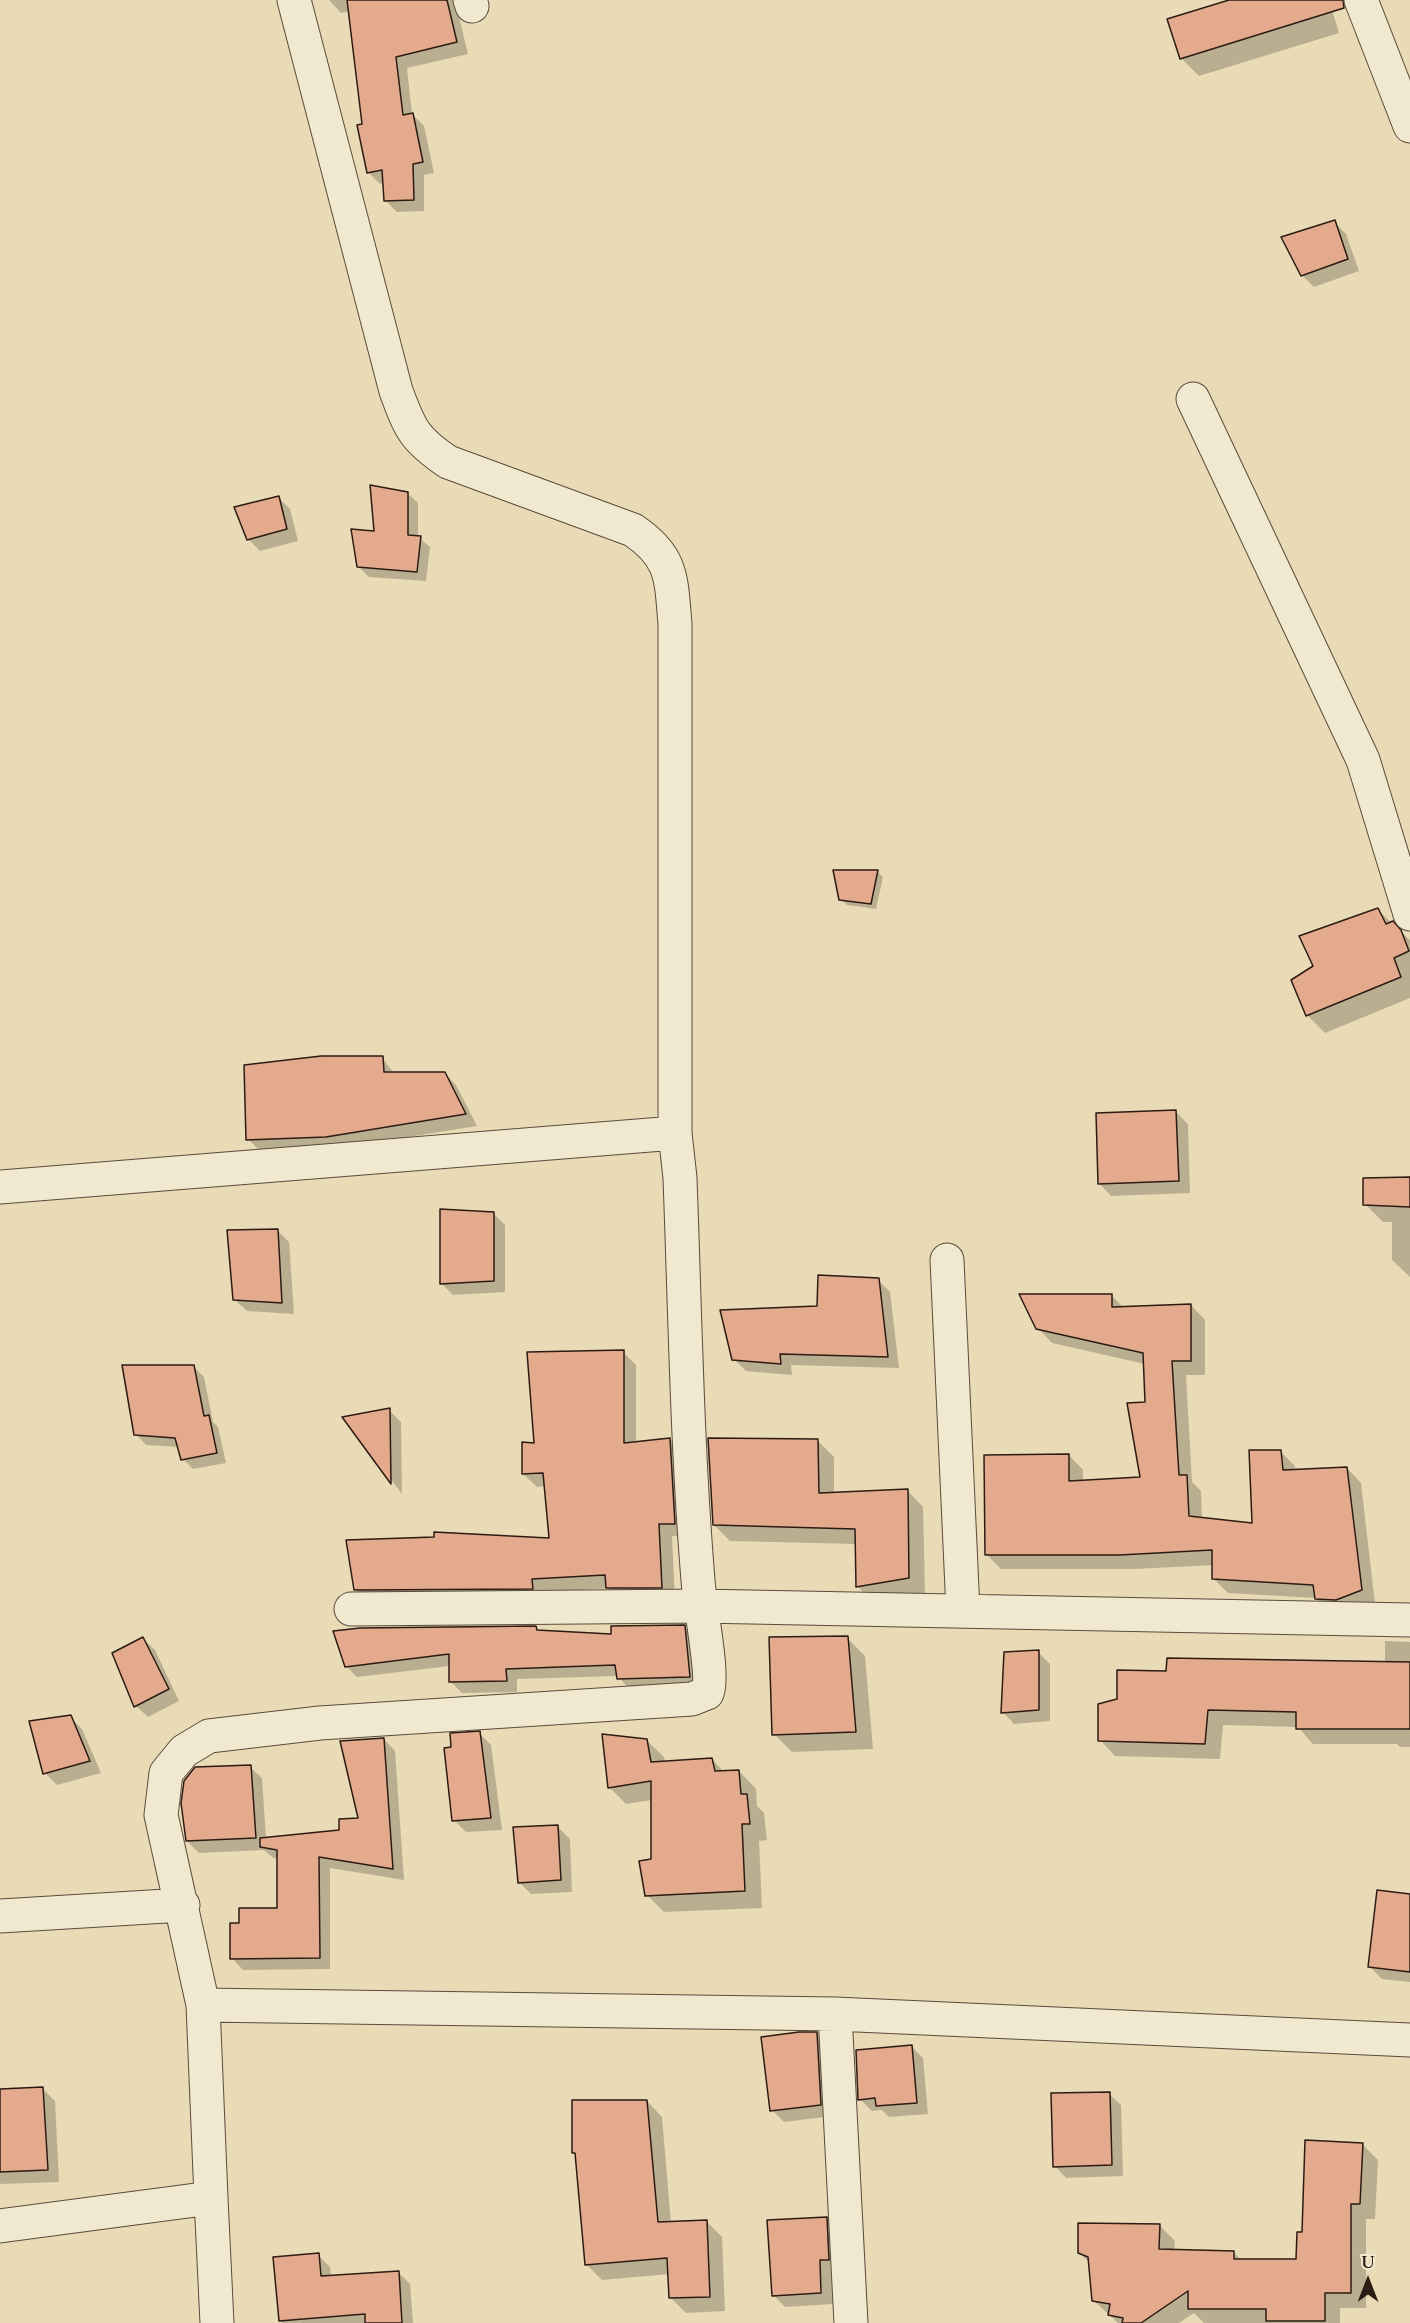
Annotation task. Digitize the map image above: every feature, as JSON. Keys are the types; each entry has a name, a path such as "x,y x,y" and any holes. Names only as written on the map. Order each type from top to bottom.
{"street":[{"path":"217,2323 203,2005 183,1905 161,1815 166,1773 184,1751 209,1736 320,1723 701,1697 711,1687 694,1539 680,1179 675,1132 675,624 668,568 654,544 633,530 448,462 426,446 409,428 396,391 294,0"},
{"path":"1361,0 1410,126"},
{"path":"1193,399 1363,760 1410,914"},
{"path":"0,1187 675,1132"},
{"path":"946,1260 963,1611"},
{"path":"351,1609 700,1606 1410,1620"},
{"path":"0,1916 183,1905"},
{"path":"203,2005 835,2014 1410,2040"},
{"path":"835,2014 851,2323"},
{"path":"0,2226 211,2198"}],"building":[{"path":"347,0 447,0 457,42 396,57 403,115 413,113 423,162 413,164 414,200 384,201 382,170 367,173 357,125 362,124"},
{"path":"1229,0 1343,0 1344,8 1180,59 1167,19"},
{"path":"1335,220 1348,259 1301,276 1281,237"},
{"path":"370,485 408,492 408,535 421,536 417,572 357,567 351,529 374,531"},
{"path":"279,496 287,529 247,540 234,507"},
{"path":"833,870 878,870 871,904 839,900"},
{"path":"1378,908 1386,924 1393,921 1401,930 1409,951 1394,958 1401,977 1306,1016 1291,980 1313,966 1299,936"},
{"path":"321,1056 383,1056 384,1072 445,1072 466,1114 326,1137 246,1140 244,1065"},
{"path":"1176,1110 1179,1181 1098,1184 1096,1113"},
{"path":"1410,1177 1410,1207 1363,1205 1363,1178"},
{"path":"440,1209 494,1212 494,1281 440,1284"},
{"path":"278,1229 282,1303 233,1300 227,1230"},
{"path":"818,1275 879,1278 888,1357 780,1354 781,1364 732,1360 720,1310 817,1306"},
{"path":"1019,1294 1112,1294 1112,1307 1191,1304 1191,1361 1172,1361 1179,1475 1187,1475 1189,1516 1252,1523 1249,1450 1281,1450 1283,1470 1347,1467 1362,1590 1336,1600 1315,1599 1313,1585 1212,1579 1212,1550 1120,1555 985,1555 984,1455 1069,1454 1069,1481 1140,1477 1127,1403 1145,1402 1143,1353 1036,1329"},
{"path":"624,1350 624,1443 670,1438 675,1524 659,1524 662,1588 606,1588 605,1575 532,1579 533,1589 354,1590 346,1540 434,1537 434,1532 549,1538 543,1473 522,1474 522,1442 534,1443 527,1352"},
{"path":"122,1365 194,1365 204,1416 209,1415 217,1453 181,1460 175,1438 134,1435"},
{"path":"390,1408 391,1484 342,1417"},
{"path":"708,1438 818,1439 819,1493 908,1489 909,1578 856,1587 855,1529 713,1525"},
{"path":"685,1625 690,1677 617,1679 615,1665 506,1669 507,1681 449,1682 449,1654 345,1667 333,1631 360,1628 536,1626 537,1630 611,1634 611,1626"},
{"path":"848,1636 856,1732 772,1735 769,1637"},
{"path":"143,1637 169,1689 134,1707 112,1653"},
{"path":"1039,1650 1039,1710 1001,1713 1004,1652"},
{"path":"1167,1658 1410,1662 1410,1729 1296,1729 1296,1712 1208,1710 1205,1744 1098,1741 1098,1704 1117,1699 1117,1670 1166,1671"},
{"path":"71,1715 90,1761 43,1774 29,1721"},
{"path":"480,1731 491,1818 452,1821 444,1748 451,1747 450,1733"},
{"path":"602,1734 647,1739 651,1762 712,1758 715,1771 739,1770 741,1794 747,1794 750,1824 742,1824 745,1891 645,1896 639,1861 651,1859 651,1781 608,1788"},
{"path":"384,1738 393,1869 319,1857 320,1958 230,1959 230,1923 239,1923 239,1908 277,1908 277,1850 260,1847 260,1838 339,1830 339,1819 358,1818 340,1741"},
{"path":"251,1765 256,1838 186,1841 181,1803 184,1781 195,1767"},
{"path":"558,1825 561,1880 518,1883 513,1827"},
{"path":"1377,1890 1410,1894 1410,1972 1368,1967"},
{"path":"817,2032 821,2105 770,2111 761,2037"},
{"path":"912,2045 917,2103 876,2106 875,2098 858,2100 856,2050"},
{"path":"43,2087 48,2170 0,2172 0,2089"},
{"path":"1110,2092 1112,2165 1053,2167 1051,2093"},
{"path":"572,2100 647,2100 658,2222 707,2220 710,2297 669,2298 667,2258 585,2265 575,2153 572,2153"},
{"path":"1305,2140 1363,2143 1360,2204 1351,2204 1351,2293 1325,2293 1325,2321 1266,2321 1266,2309 1188,2309 1188,2291 1141,2323 1122,2323 1123,2318 1108,2315 1110,2304 1092,2301 1088,2257 1078,2253 1078,2223 1160,2224 1159,2249 1234,2251 1234,2259 1296,2259 1297,2232 1302,2232"},
{"path":"827,2217 829,2260 820,2260 821,2293 772,2296 767,2220"},
{"path":"319,2253 321,2276 399,2271 402,2323 365,2323 365,2314 279,2321 273,2257"}]}
